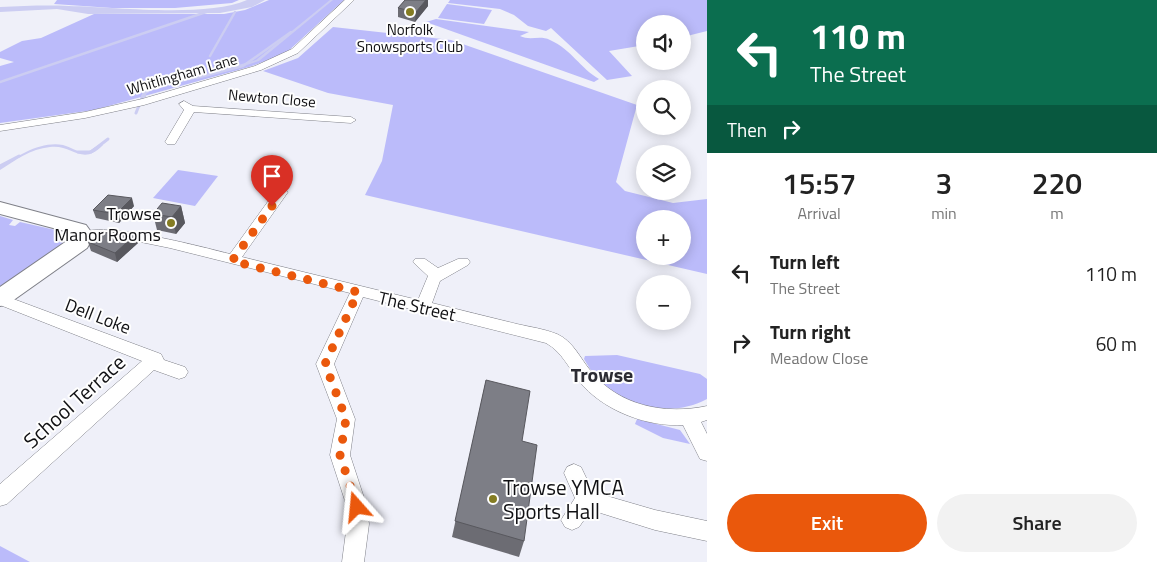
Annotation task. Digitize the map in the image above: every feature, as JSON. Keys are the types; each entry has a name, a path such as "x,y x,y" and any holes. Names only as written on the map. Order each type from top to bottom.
{"street":[{"name":"Whitlingham Lane","path":"0,128 85,115 141,103 258,68 291,54 350,0"},
{"path":"158,141 176,142 190,109 175,93"},
{"name":"Newton Close","path":"190,109 351,120"},
{"path":"232,261 282,192"},
{"name":"The Street","path":"0,208 79,229 84,236 126,235 551,338 563,345 589,381 618,403 651,415 698,416"},
{"path":"0,299 80,244 84,236"},
{"path":"420,262 436,274"},
{"path":"423,307 430,285 436,274 463,262"},
{"path":"353,562 358,524 356,502 340,455 346,419 325,364 358,292"},
{"name":"Dell Loke","path":"0,299 156,359 157,364 179,372"},
{"name":"School Terrace","path":"0,497 156,359"},
{"path":"698,416 707,453"},
{"path":"574,473 586,500 655,520 707,531"},
{"path":"572,520 586,500"}],"shaded area":[{"path":"57,0 239,0 232,3 175,8 112,8 54,4"},
{"path":"247,0 265,0 252,7 220,13 88,14 57,9 0,12 0,7 43,6 160,10 208,9"},
{"path":"269,0 344,0 285,54 249,67 94,110 0,123 0,66 14,62 0,58 0,52 22,41 41,38 94,14 224,14 245,10"},
{"path":"330,0 333,0 259,61 154,89 146,94 146,97 140,99 143,92 256,60"},
{"path":"450,0 707,0 707,31 691,35 691,15 636,15 636,46 609,51 632,76 607,80 551,28 546,31 528,26 514,15 500,9 448,3"},
{"path":"447,4 492,10 484,24 438,18"},
{"path":"436,19 529,32 520,36 542,38 558,44 586,70 599,79 594,82 426,22"},
{"path":"333,27 451,40 636,105 616,182 625,191 636,194 636,200 661,200 673,203 707,199 707,274 668,265 691,265 691,210 636,210 636,258 365,195 382,161 393,105 328,93 263,71 298,58"},
{"path":"54,144 63,145 86,153 100,144 103,145 96,151 83,155 58,147 43,148 24,156 0,170 0,167 38,147"},
{"path":"178,170 218,176 195,206 153,198"},
{"path":"0,216 13,220 9,225 15,226 20,222 60,231 65,237 57,250 0,291"},
{"path":"617,355 700,374 707,379 707,399 682,408 668,409 654,408 628,401 605,387 593,374 584,359 585,356"},
{"path":"637,419 680,430 690,444 663,438 635,424"},
{"path":"0,546 30,562 0,562"}],"building":[{"path":"405,0 426,0 416,12 398,8"},
{"path":"108,195 132,198 116,214 93,210"},
{"path":"162,203 181,206 172,217 153,214"},
{"path":"123,232 135,235 115,253 88,242 100,233"},
{"name":"Trowse YMCA Sports Hall","path":"486,380 530,391 522,441 537,445 524,541 455,521"}],"waterway":[{"path":"0,82 209,11"},
{"path":"210,56 235,12"},
{"path":"196,78 243,66 291,32"},
{"path":"136,113 144,93"},
{"path":"78,152 91,152 108,139"},
{"path":"0,166 19,156"}],"place":[{"name":"Norfolk Snowsports Club","path":"410,12"},
{"name":"Trowse Manor Rooms","path":"171,223"},
{"name":"Trowse YMCA Sports Hall","path":"493,499"}],"district":[{"name":"Trowse","path":"602,374"}],"route":[{"path":"272,206 232,261 358,292 326,356 325,364 346,419 340,455 357,507"}]}
